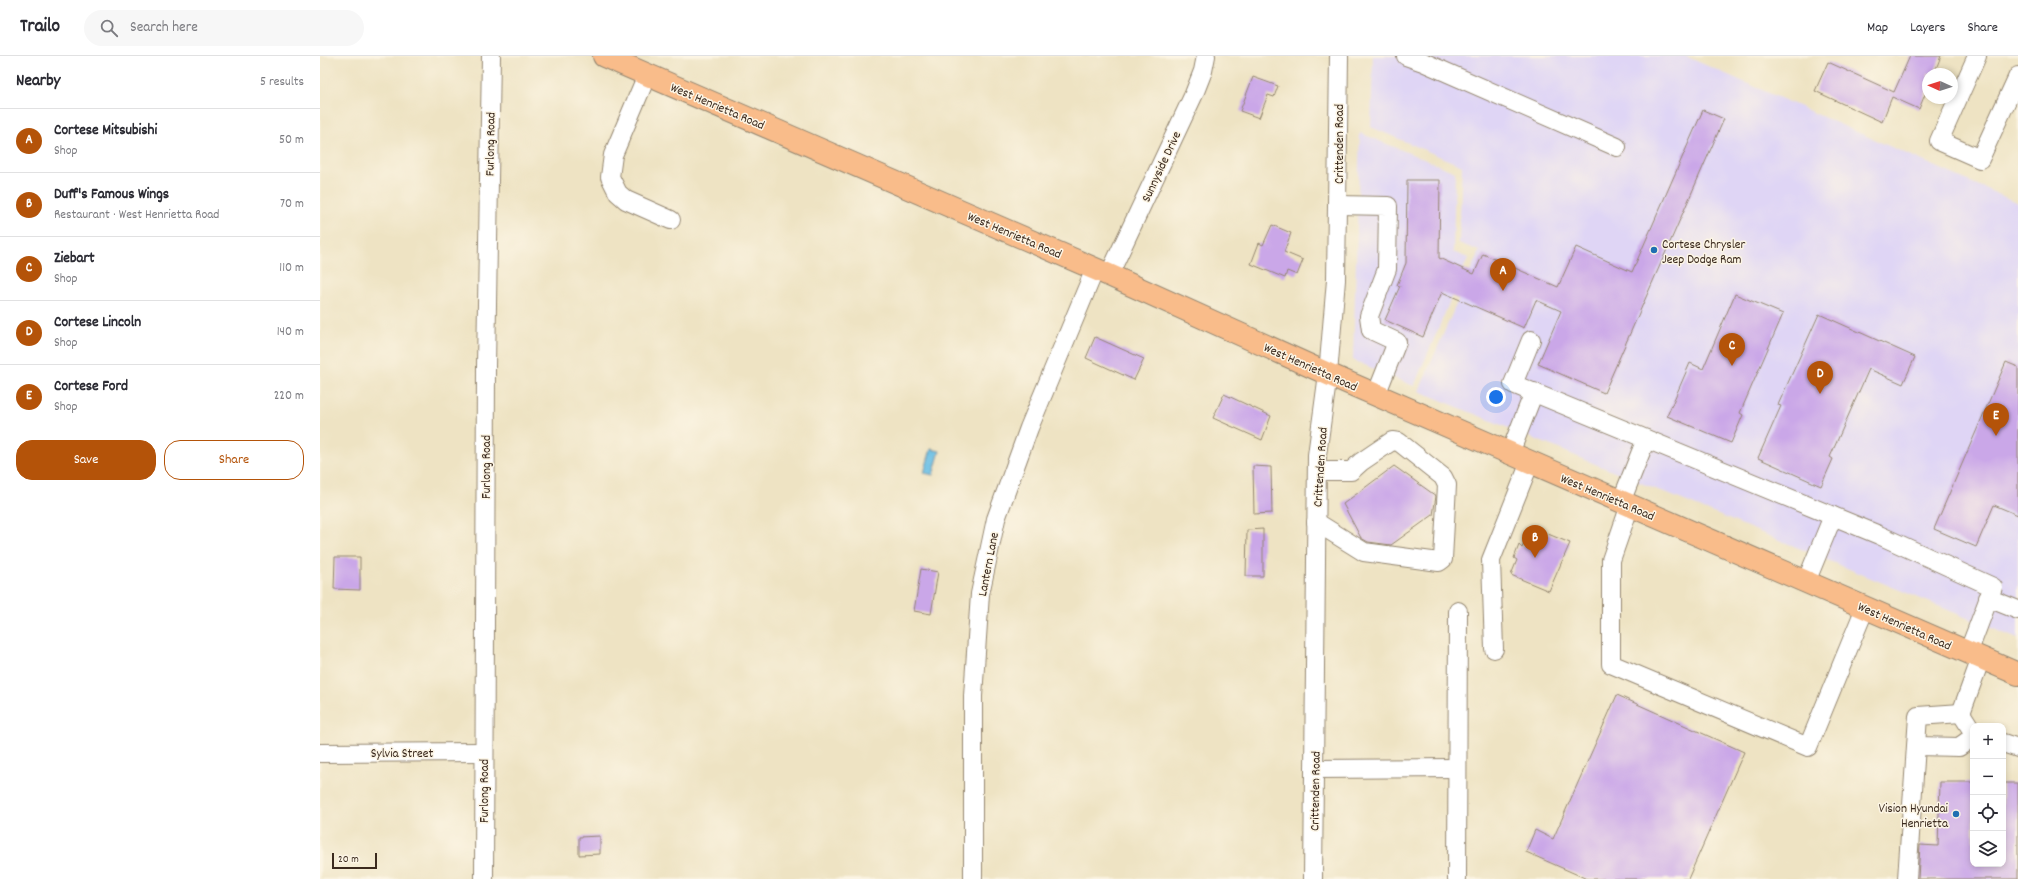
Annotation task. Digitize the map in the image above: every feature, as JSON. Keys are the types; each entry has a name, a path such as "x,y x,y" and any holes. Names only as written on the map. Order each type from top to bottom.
{"main road":[{"name":"West Henrietta Road","path":"604,56 1102,272 1328,374 2018,674"}],"street":[{"name":"Sunnyside Drive","path":"1102,272 1194,94 1203,71 1206,56"},
{"name":"Crittenden Road","path":"1313,879 1317,455 1328,374 1336,280 1339,56"},
{"path":"1406,56 1423,62 1617,147"},
{"path":"1977,56 1939,141 1980,159 2018,76"},
{"name":"Furlong Road","path":"484,879 483,752 486,367 486,58"},
{"path":"647,75 613,155 610,177 618,193 626,200 671,220"},
{"path":"1338,205 1388,206 1387,269 1369,316 1371,330 1397,342 1376,394"},
{"name":"Lantern Lane","path":"973,879 972,696 980,594 996,519 1029,428 1102,272"},
{"path":"1531,340 1513,384 1833,516 1993,586 1988,598 1961,713 1970,727"},
{"path":"1510,453 1534,392"},
{"path":"1646,439 1611,560 1611,664 1808,747 1865,608"},
{"path":"1316,522 1364,552 1439,562 1443,559 1447,485 1443,477 1399,442 1392,441 1361,462 1351,471 1317,471"},
{"path":"1494,649 1491,560 1530,462"},
{"path":"1806,582 1833,516"},
{"path":"1988,598 2018,610"},
{"path":"1457,879 1458,611"},
{"path":"1907,879 1918,716 1961,713"},
{"path":"1917,746 1959,747 1970,739"},
{"path":"2006,744 2018,748"},
{"name":"Sylvia Street","path":"320,753 483,752"},
{"path":"1314,768 1457,768"}],"shaded area":[{"path":"1373,56 1685,56 2018,203 2018,639 1419,391 1479,251 1459,243 1462,166 1371,127"},
{"path":"1360,133 1455,172 1453,252 1468,258 1414,386 1353,360"}],"water":[{"path":"931,449 940,451 933,475 924,473"}],"building":[{"path":"1910,56 1941,56 1936,68 1922,68 1922,102 1919,109 1892,97 1882,122 1815,91 1828,62 1894,92"},
{"path":"1253,77 1278,86 1274,97 1268,95 1259,118 1240,111"},
{"path":"1703,110 1724,119 1604,393 1538,364 1561,311 1536,300 1524,328 1442,292 1423,337 1385,320 1400,286 1397,285 1406,263 1407,180 1440,180 1439,258 1474,274 1483,254 1558,287 1576,247 1632,272"},
{"path":"1272,225 1291,233 1284,252 1303,260 1297,275 1287,271 1285,278 1251,264 1259,243 1263,245"},
{"path":"1735,294 1783,314 1740,413 1743,415 1731,443 1667,416 1690,363 1703,369"},
{"path":"1819,314 1915,357 1903,384 1869,369 1830,457 1833,459 1821,486 1758,458 1781,406 1778,405"},
{"path":"1095,337 1144,359 1134,380 1086,358"},
{"path":"2006,362 2018,367 2018,515 1994,505 1976,547 1934,529"},
{"path":"1224,394 1271,416 1262,440 1213,418"},
{"path":"1253,466 1271,467 1272,513 1254,514"},
{"path":"1394,466 1436,496 1433,515 1391,545 1368,542 1361,538 1343,504"},
{"path":"1531,527 1570,543 1549,591 1511,575 1517,560 1514,558 1519,545 1522,548"},
{"path":"1263,529 1263,576 1246,576 1247,530"},
{"path":"335,557 360,557 360,590 334,589"},
{"path":"921,569 938,572 931,614 914,611"},
{"path":"1617,695 1744,752 1688,879 1587,879 1526,852 1535,830 1553,839"},
{"name":"Vision Hyundai Henrietta","path":"1940,782 1970,782 1970,867 2006,867 2006,783 2018,783 2018,879 1918,879 1920,845 1938,846"},
{"path":"600,836 600,854 579,855 579,837"}],"place":[{"name":"Cortese Chrysler Jeep Dodge Ram","path":"1654,250"},
{"name":"Cortese Mitsubishi","path":"1503,291"},
{"name":"Ziebart","path":"1732,366"},
{"name":"Cortese Lincoln","path":"1820,394"},
{"name":"Cortese Ford","path":"1996,436"},
{"name":"Duff's Famous Wings","path":"1535,558"},
{"name":"Vision Hyundai Henrietta","path":"1956,814"}]}
